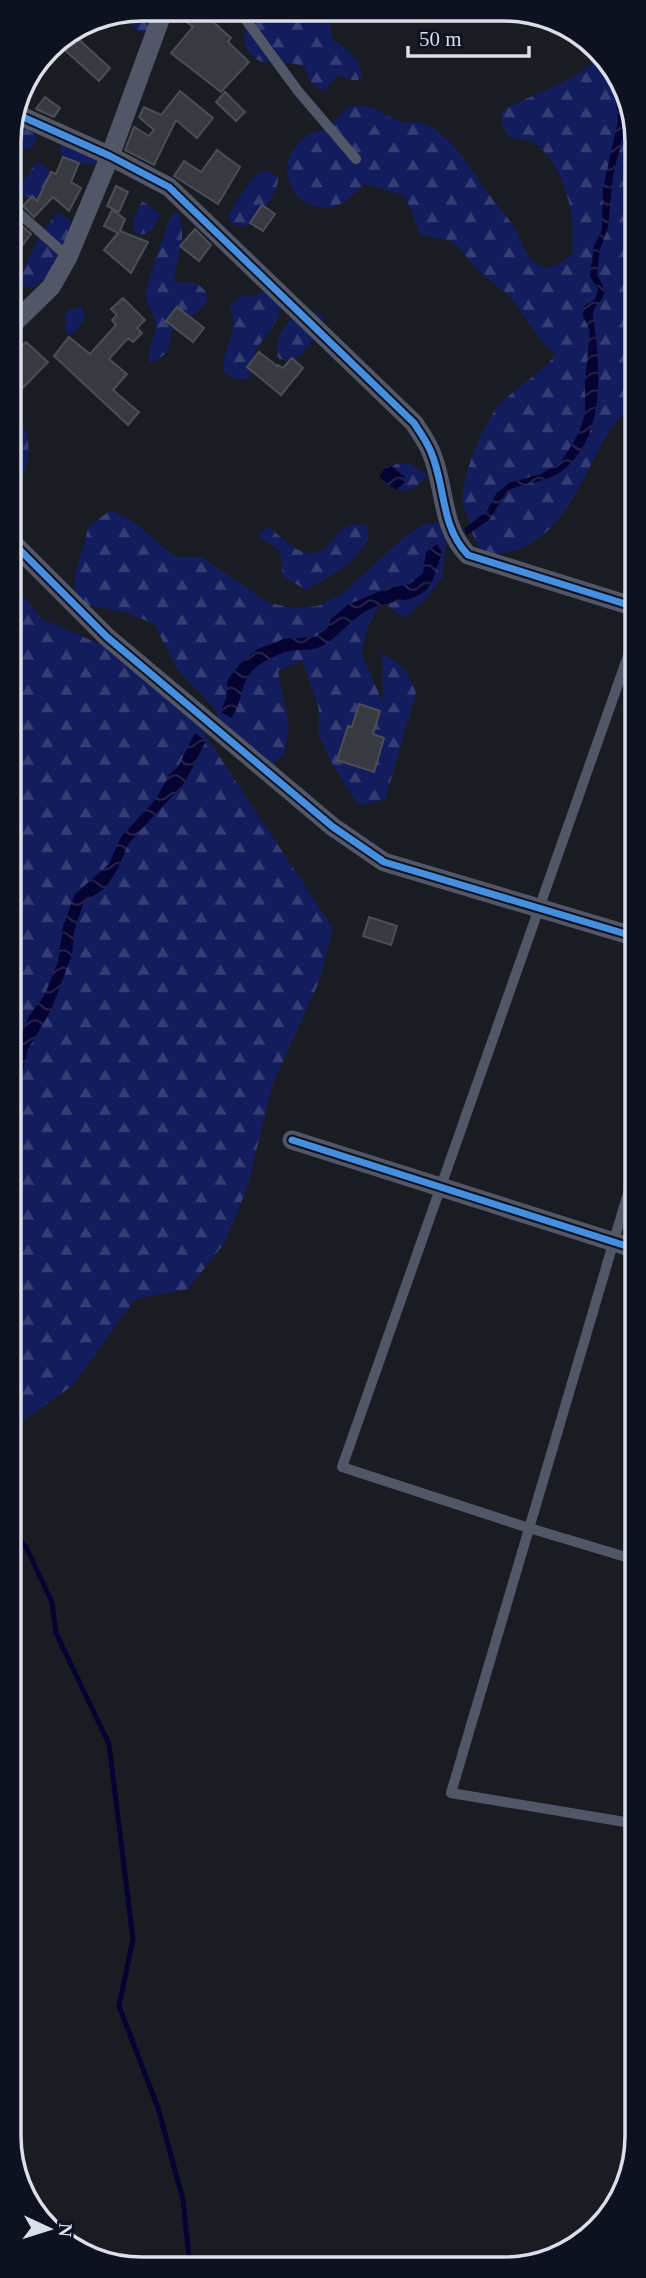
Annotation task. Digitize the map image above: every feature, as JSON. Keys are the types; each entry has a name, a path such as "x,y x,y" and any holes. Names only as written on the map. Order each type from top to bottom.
{"street":[{"path":"21,316 51,286 68,257 110,156 160,21"},
{"path":"24,117 110,156 169,187 414,423 432,453 449,527 457,543 468,555 625,604"},
{"path":"21,551 107,636 333,827 384,862 625,934"},
{"path":"292,1140 625,1246"}],"lane":[{"path":"247,21 298,91 356,159"},
{"path":"21,215 68,257"},
{"path":"625,664 342,1467 625,1557"},
{"path":"625,1204 451,1793 625,1822"}],"green space":[{"path":"153,21 148,31 142,33 130,22"},
{"path":"330,21 332,40 347,49 355,58 362,75 358,80 352,80 338,75 325,90 317,88 307,75 305,67 290,63 265,62 252,56 244,37 245,23"},
{"path":"595,62 609,81 623,118 625,415 610,430 575,495 554,524 542,536 527,545 501,554 488,553 476,541 464,509 463,493 472,456 494,412 556,354 541,341 511,297 476,269 459,247 448,240 421,235 405,196 366,184 341,204 320,207 310,204 295,192 287,173 288,162 303,139 311,133 326,129 342,112 354,106 368,106 404,122 426,124 447,139 462,156 514,227 531,260 540,266 555,266 572,253 572,224 567,194 555,166 536,144 509,137 502,125 502,112"},
{"path":"22,128 37,136 32,148 21,148"},
{"path":"62,142 97,153 98,164 77,163 65,158 60,149"},
{"path":"36,162 46,167 54,181 46,197 26,197 21,193 21,186"},
{"path":"268,170 278,178 271,199 262,212 245,227 232,224 228,217 237,200 255,175"},
{"path":"142,201 160,214 152,231 140,235 134,232 134,218"},
{"path":"57,213 64,215 79,230 52,272 38,285 30,288 23,285 28,258"},
{"path":"178,213 182,240 173,282 190,282 197,285 204,290 207,301 198,312 173,327 167,353 150,364 149,354 156,323 146,300 147,290 172,214"},
{"path":"266,291 284,298 280,312 256,350 256,369 247,379 234,379 223,371 233,324 230,306 240,296 253,296"},
{"path":"82,306 85,318 73,334 66,334 65,312"},
{"path":"311,311 324,316 311,343 290,362 278,358 278,341 284,327 289,321"},
{"path":"21,422 28,448 21,477"},
{"path":"398,463 410,464 428,475 408,490 397,489 384,482 386,470"},
{"path":"111,510 135,523 175,557 201,557 267,602 291,608 318,606 342,594 402,539 422,525 448,522 442,578 426,599 404,618 381,601 368,626 361,652 383,703 382,652 404,668 416,692 385,800 358,805 330,760 319,735 319,709 302,660 278,671 289,727 284,755 260,773 238,757 214,708 178,670 154,624 128,613 74,602 75,574 89,526"},
{"path":"352,524 366,525 369,537 364,546 350,562 306,590 283,576 280,551 258,536 268,526 301,551 316,553"},
{"path":"21,593 42,619 143,663 182,700 333,928 318,984 273,1083 247,1188 225,1242 188,1289 135,1299 72,1386 25,1419 21,1419"}],"water":[{"path":"616,96 624,125 613,175 608,228 600,249 597,276 604,296 593,312 598,358 597,400 587,439 577,456 557,474 507,491 490,519 467,535 464,529 487,511 496,494 509,483 541,474 561,462 579,433 585,413 590,331 583,316 584,306 595,299 598,290 590,276 594,246 602,230 603,188 618,121"},
{"path":"388,463 405,477 405,482 396,490 379,477"},
{"path":"437,544 442,553 428,588 422,593 368,610 324,645 286,652 265,661 249,676 238,707 231,718 221,712 228,679 241,663 258,649 283,639 315,637 327,629 331,619 349,604 388,588 410,584 423,573 426,552"},
{"path":"195,733 206,741 185,782 129,843 117,870 105,888 84,902 74,931 72,955 51,1010 28,1049 21,1079 21,1037 29,1016 44,996 58,962 63,926 75,894 109,864 121,837 156,799 169,775 178,767"}],"building":[{"path":"185,21 212,21 231,38 228,42 249,62 221,92 171,53 193,27"},
{"path":"78,39 110,68 99,81 64,49"},
{"path":"180,91 213,118 197,138 176,120 154,165 125,150 134,127 149,136 154,130 139,117 144,107 161,115"},
{"path":"225,92 245,112 236,121 216,102"},
{"path":"45,97 60,108 54,117 36,109"},
{"path":"217,150 240,167 218,204 174,176 184,161 201,172"},
{"path":"63,157 79,163 71,182 81,188 69,211 53,197 34,217 23,206 32,196 37,201 51,172 56,174"},
{"path":"116,186 128,192 119,212 107,206"},
{"path":"262,205 275,214 263,231 250,223"},
{"path":"112,210 125,219 120,231 148,242 131,273 104,250 118,233 104,226"},
{"path":"21,225 31,234 21,247"},
{"path":"195,229 211,245 199,261 180,246"},
{"path":"123,298 145,320 137,328 142,333 133,342 128,338 109,359 127,374 113,390 139,412 128,425 54,356 69,337 90,354 116,325 112,320 117,315 111,309"},
{"path":"177,307 204,328 193,342 166,321"},
{"path":"26,342 48,362 21,390 21,347"},
{"path":"259,352 277,366 283,368 292,358 303,368 281,395 247,367"},
{"path":"359,704 380,711 373,734 384,738 374,772 337,760 348,726 352,727"},
{"path":"369,917 397,926 391,945 363,936"}],"waterway":[{"path":"21,1542 52,1602 56,1633 109,1744 133,1939 119,2006 158,2108 183,2200 189,2257"}],"cycle path":[{"path":"24,117 110,156 169,187 414,423 428,445 436,465 453,532 468,555 625,604"},
{"path":"21,551 107,637 333,827 384,862 625,934"},
{"path":"292,1140 625,1246"}]}
